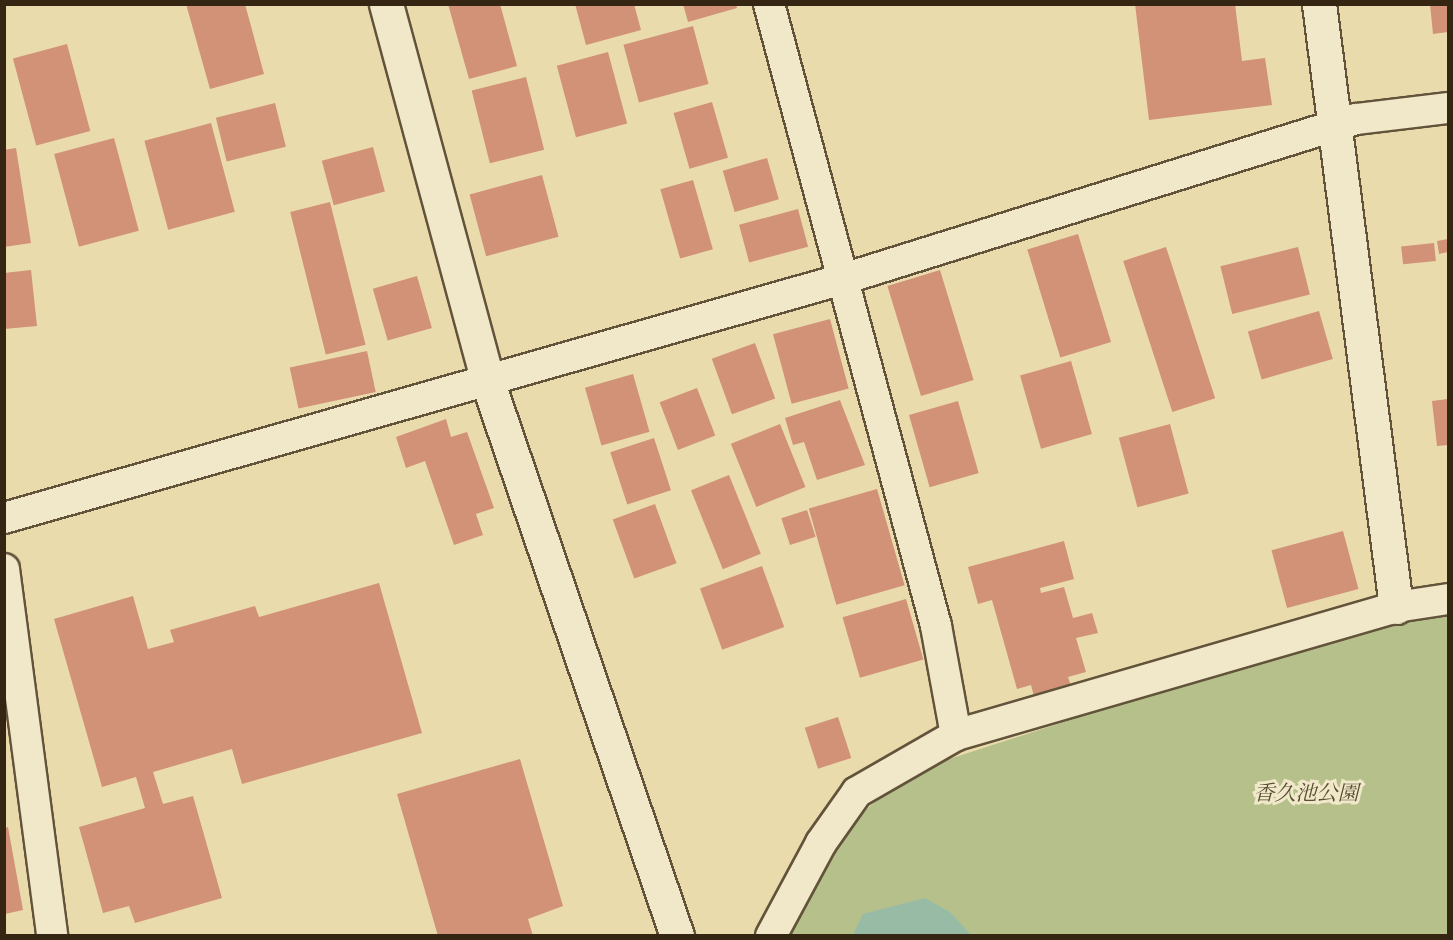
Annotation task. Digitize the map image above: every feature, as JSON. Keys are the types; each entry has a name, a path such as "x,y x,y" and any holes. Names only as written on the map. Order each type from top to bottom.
{"street":[{"path":"386,4 488,383 677,936"},
{"path":"769,4 936,626 956,735"},
{"path":"1319,4 1396,607"},
{"path":"4,518 488,383 843,279 1356,119 1449,108"},
{"path":"4,569 51,936"},
{"path":"771,936 821,843 857,792 956,735 1396,607 1449,599"}],"green space":[{"name":"香久池公園","path":"1448,612 1448,935 790,936 843,831 906,773 1363,625"}],"shaded area":[{"path":"925,898 950,912 971,935 853,935 863,914"}],"building":[{"path":"186,4 245,4 264,74 210,89"},
{"path":"448,4 500,4 517,66 469,79"},
{"path":"575,4 634,4 641,30 586,45"},
{"path":"683,4 736,4 737,8 688,22"},
{"path":"1135,4 1235,4 1242,61 1265,58 1272,105 1149,120"},
{"path":"1430,4 1448,4 1448,32 1433,34"},
{"path":"693,26 709,84 639,103 623,45"},
{"path":"67,44 90,131 36,145 13,58"},
{"path":"608,52 627,123 576,137 557,66"},
{"path":"526,77 544,150 490,163 472,91"},
{"path":"712,102 728,158 690,169 674,113"},
{"path":"275,103 286,147 227,161 216,118"},
{"path":"211,123 235,212 168,230 144,141"},
{"path":"114,138 139,231 79,247 54,154"},
{"path":"373,147 385,191 334,205 322,161"},
{"path":"16,148 31,243 4,247 4,150"},
{"path":"767,158 779,199 735,212 723,171"},
{"path":"542,175 559,237 486,256 470,194"},
{"path":"693,180 713,249 680,259 660,189"},
{"path":"330,202 366,345 326,355 290,212"},
{"path":"798,209 808,247 749,262 739,225"},
{"path":"1078,234 1111,342 1060,358 1027,249"},
{"path":"1448,239 1448,252 1439,254 1437,241"},
{"path":"1434,243 1436,261 1403,264 1401,246"},
{"path":"1166,247 1215,398 1172,412 1123,261"},
{"path":"1298,247 1310,295 1232,314 1220,266"},
{"path":"31,270 37,326 4,329 4,273"},
{"path":"940,270 974,380 921,396 887,286"},
{"path":"417,276 432,328 388,341 373,289"},
{"path":"1319,311 1333,359 1262,379 1248,331"},
{"path":"830,319 849,389 792,404 773,334"},
{"path":"755,343 775,398 732,414 712,359"},
{"path":"367,351 376,392 298,409 290,367"},
{"path":"1071,361 1092,434 1041,449 1020,376"},
{"path":"633,374 650,432 601,445 585,388"},
{"path":"697,388 715,436 678,450 660,402"},
{"path":"1448,399 1448,445 1437,446 1432,401"},
{"path":"840,400 865,465 817,480 804,442 793,445 785,418"},
{"path":"958,401 979,473 930,487 909,415"},
{"path":"446,419 451,437 467,432 494,508 476,514 483,535 454,545 425,461 406,468 396,437"},
{"path":"780,424 805,487 756,507 731,444"},
{"path":"1170,424 1189,494 1137,507 1119,438"},
{"path":"654,438 671,490 627,505 610,452"},
{"path":"729,475 761,554 723,569 691,490"},
{"path":"877,489 905,585 836,605 809,509"},
{"path":"655,504 677,563 634,579 613,519"},
{"path":"807,510 816,537 790,545 781,518"},
{"path":"1343,531 1359,589 1287,608 1272,550"},
{"path":"1064,541 1074,579 1040,588 1041,593 1064,587 1073,618 1092,613 1098,633 1076,638 1086,672 1068,677 1073,693 1036,704 1031,685 1017,689 992,600 978,604 968,567"},
{"path":"762,566 784,627 722,650 700,589"},
{"path":"379,583 422,733 242,784 232,749 153,772 163,804 193,796 222,898 135,923 129,906 103,913 79,827 145,808 136,777 102,787 54,619 133,596 148,649 174,642 170,630 255,606 259,617"},
{"path":"906,599 923,660 860,678 843,617"},
{"path":"838,717 851,758 818,769 805,728"},
{"path":"520,759 563,906 528,919 533,936 438,936 397,794"},
{"path":"8,827 23,910 5,914 5,828"}]}
